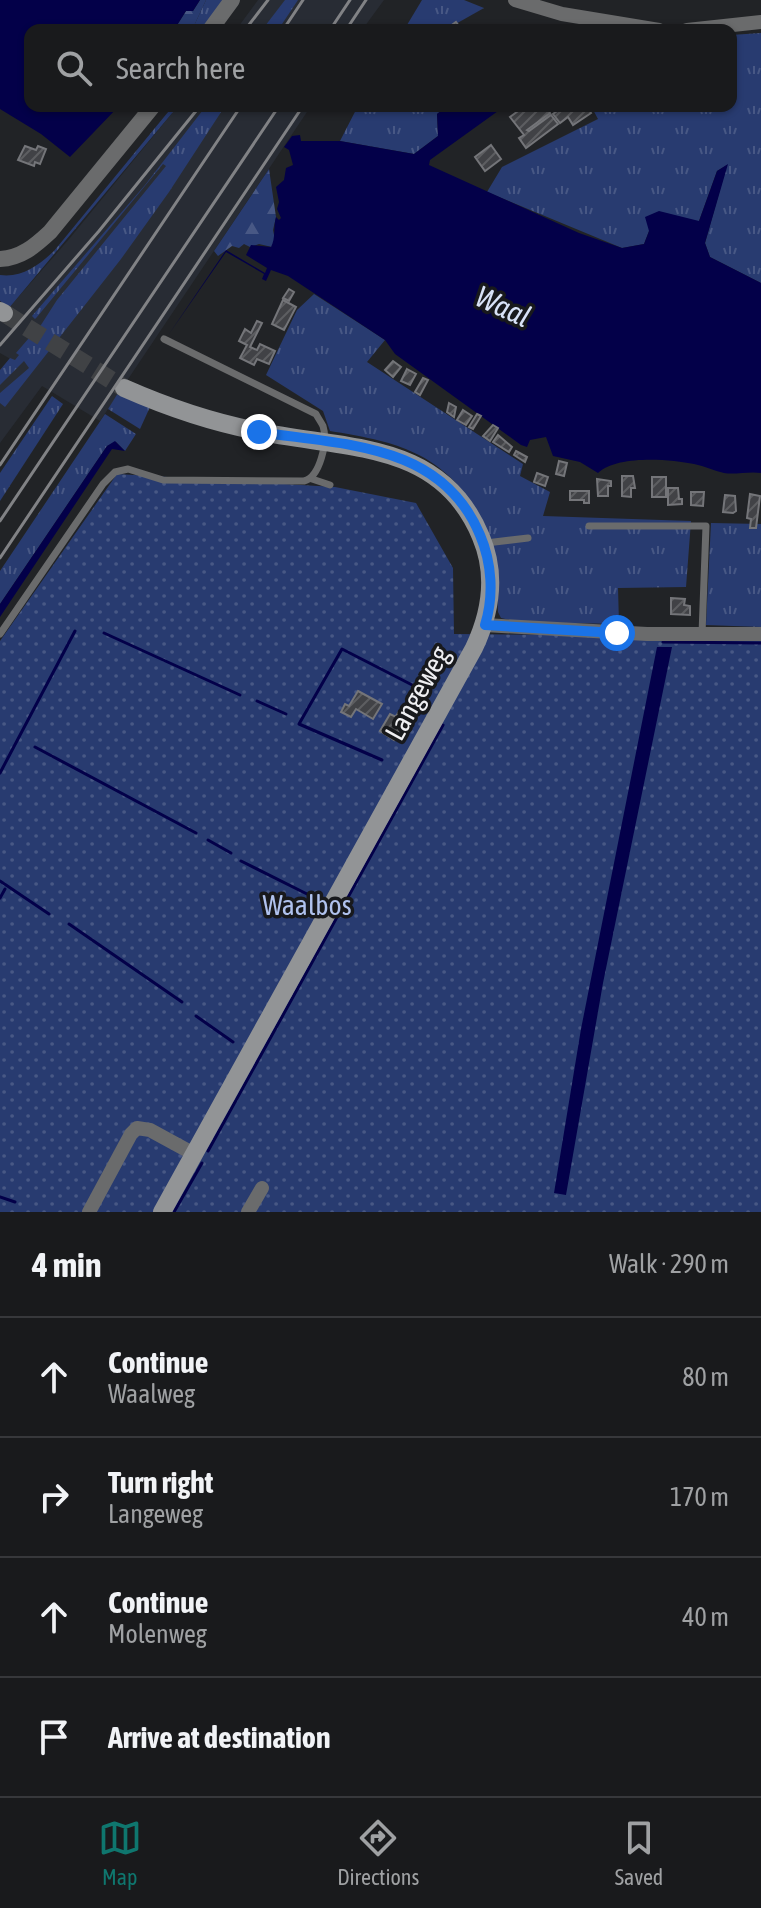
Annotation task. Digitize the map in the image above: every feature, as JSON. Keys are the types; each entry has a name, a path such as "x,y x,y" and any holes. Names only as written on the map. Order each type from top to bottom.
{"main road":[{"name":"Langeweg","path":"124,388 213,421 400,457 428,471 453,490 476,524 484,543 491,586 485,625 468,645 162,1212"}],"street":[{"path":"214,24 232,0"},
{"path":"515,0 562,14 623,24"},
{"path":"737,25 761,22"},
{"path":"0,259 19,255 50,232 148,112"},
{"path":"485,625 617,633 761,634"},
{"path":"89,1212 137,1128 150,1130 194,1154"},
{"path":"248,1212 262,1188"}],"lane":[{"path":"164,339 316,414 324,427 324,442 312,479"},
{"path":"0,634 103,484 115,472 136,470 163,480 312,479 330,485"},
{"path":"589,526 706,526 702,634"},
{"path":"484,543 528,538"}],"shaded area":[{"path":"258,0 384,0 366,24 240,24"},
{"path":"173,112 307,112 100,421 42,386 0,443 0,377 14,361 0,353 0,318"}],"green space":[{"path":"200,0 206,0 195,24 178,24 186,11 193,11"},
{"path":"206,0 229,0 211,24 195,24"},
{"path":"285,0 298,0 282,24 267,24"},
{"path":"422,0 464,0 484,8 456,24 408,24"},
{"path":"761,33 761,283 710,257 705,243 727,165 717,171 699,221 649,231 644,244 622,248 487,192 502,167 598,119 594,112 737,112 737,35"},
{"path":"168,112 173,112 9,308 0,301 0,275 23,272 54,251"},
{"path":"201,112 221,112 121,259 5,407 0,403 0,393 29,368 24,361 0,385 0,370 10,358 15,360 19,355 16,353 29,338 32,339 57,300 166,166 163,164 35,319 32,316 145,185"},
{"path":"355,112 440,112 438,136 414,154 340,141"},
{"path":"269,169 276,217 272,247 259,244 250,247 244,244 239,248 232,246 218,256 214,251"},
{"path":"314,294 385,340 367,362 523,464 520,476 550,492 543,516 691,521 686,587 618,588 619,624 519,622 501,618 498,612 496,563 487,529 459,486 428,460 411,451 373,439 330,431 323,411 266,375 297,310"},
{"path":"118,393 150,407 140,429 108,409"},
{"path":"52,396 63,404 0,501 0,473"},
{"path":"105,414 136,434 125,451 116,442 107,446 0,604 0,571"},
{"name":"Waalbos","path":"117,474 335,487 416,503 453,568 454,634 761,637 761,1212 0,1212 0,641"},
{"path":"711,523 761,524 761,627 706,625"}],"water":[{"path":"0,0 200,0 193,11 186,11 178,24 24,24 24,112 113,112 70,157 41,134 0,109"},
{"name":"Waal","path":"497,112 430,160 429,165 579,233 622,248 644,244 649,231 645,217 659,211 699,221 717,171 728,164 705,243 710,257 761,283 761,473 728,473 683,462 644,460 618,463 598,473 580,462 553,456 546,437 530,440 527,447 521,445 395,354 385,340 288,276 271,270 266,281 262,279 264,274 226,252 169,334 226,250 265,273 267,268 246,255 251,245 271,247 273,244 276,217 281,218 277,209 276,187 284,180 286,168 293,165 289,150 284,147 292,136 300,135 301,141 340,141 414,154 438,136 437,114"},
{"path":"115,441 125,451 112,449 0,617 0,604 107,446"},
{"path":"657,647 672,647 603,983 566,1195 554,1193 581,1029"}],"building":[{"path":"517,112 549,112 529,131 551,115 558,124 526,148 519,138 524,135 510,117"},
{"path":"591,113 573,125 568,117 560,123 553,114"},
{"path":"491,145 501,159 485,171 475,157"},
{"path":"25,146 36,150 38,146 46,149 40,164 35,162 34,166 18,160"},
{"path":"289,289 294,292 289,301 283,298"},
{"path":"283,300 296,307 284,330 272,324"},
{"path":"257,321 262,323 250,347 257,350 260,344 275,351 269,364 257,359 254,365 240,358 247,345 239,341 245,329 251,333"},
{"path":"393,361 401,367 393,377 385,370"},
{"path":"407,369 416,374 410,385 401,381"},
{"path":"423,378 428,380 420,395 415,392"},
{"path":"449,403 456,407 454,417 447,412"},
{"path":"463,410 472,416 466,425 457,420"},
{"path":"477,414 481,416 473,429 469,427"},
{"path":"493,425 498,428 490,441 483,436"},
{"path":"498,435 512,447 509,452 493,442"},
{"path":"516,451 527,457 525,462 514,455"},
{"path":"559,461 567,463 564,476 556,474"},
{"path":"537,473 548,477 545,486 534,482"},
{"path":"622,476 633,476 635,488 631,488 631,497 622,496"},
{"path":"652,477 666,477 666,497 652,497"},
{"path":"597,479 611,481 608,496 598,496"},
{"path":"668,488 678,488 682,504 668,505"},
{"path":"570,491 589,491 589,503 570,500"},
{"path":"691,492 704,492 703,506 691,505"},
{"path":"750,494 760,496 756,528 750,528 751,519 747,518"},
{"path":"725,495 735,496 736,511 733,513 723,512"},
{"path":"671,598 685,599 684,605 690,606 690,615 671,614"},
{"path":"358,691 382,704 373,719 356,709 351,717 341,712 345,704 349,706"},
{"path":"398,713 406,718 394,740 380,731 390,714 396,717"}],"waterway":[{"path":"0,773 75,631"},
{"path":"104,633 240,695"},
{"path":"663,642 761,643"},
{"path":"382,760 299,724 342,649 420,689"},
{"path":"257,701 286,714"},
{"path":"208,1151 443,725"},
{"path":"35,747 196,833"},
{"path":"208,840 231,853"},
{"path":"241,861 311,896"},
{"path":"0,881 49,914"},
{"path":"0,898 5,889"},
{"path":"69,924 182,1002"},
{"path":"196,1016 233,1042"},
{"path":"174,1212 202,1163"},
{"path":"0,1197 15,1202"}],"tunnel":[{"path":"4,313 124,388"}],"railway":[{"path":"250,24 268,0"},
{"path":"287,24 303,0"},
{"path":"334,24 350,0"},
{"path":"350,24 366,0"},
{"path":"0,345 99,231 195,112"},
{"path":"0,465 237,112"},
{"path":"0,521 275,112"},
{"path":"0,558 299,112"}],"route":[{"path":"259,432 400,457 438,477 465,506 484,543 491,586 485,625 617,633"}]}
